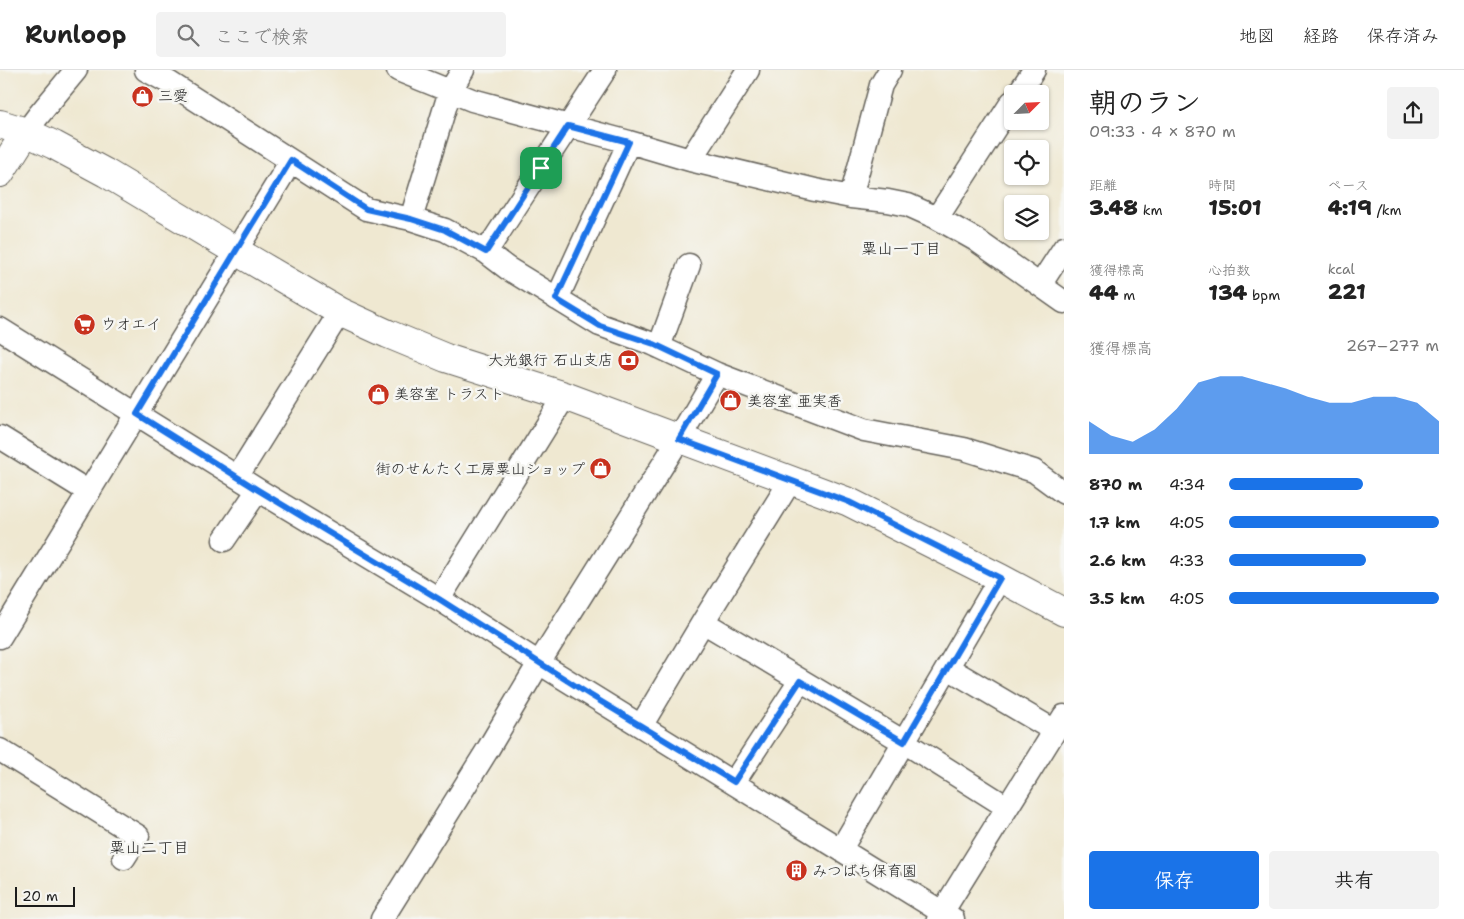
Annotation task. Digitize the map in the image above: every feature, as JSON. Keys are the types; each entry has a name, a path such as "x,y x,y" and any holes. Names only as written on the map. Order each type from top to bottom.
{"street":[{"path":"0,173 26,132 76,70"},
{"path":"146,70 174,76 291,160 366,209 411,219 445,230 486,252 507,268 600,326 659,347 717,374 864,430 964,449 1034,471 1064,492"},
{"path":"398,70 472,100 690,160 851,197 908,205 937,218 976,240 1064,302"},
{"path":"411,219 450,91 463,70"},
{"path":"486,252 605,70"},
{"path":"690,160 748,70"},
{"path":"851,197 880,85 890,70"},
{"path":"1024,85 1034,70"},
{"path":"937,218 1004,114"},
{"path":"0,124 26,132 106,173 236,252 340,312 446,358 565,396 856,505 1064,612"},
{"path":"556,299 629,142"},
{"path":"0,637 291,160"},
{"path":"1040,285 1064,248"},
{"path":"659,347 689,265"},
{"path":"237,477 340,312"},
{"path":"0,329 258,490 439,599 734,782 945,917 1007,807 1059,723 948,668"},
{"path":"382,919 679,439 717,374"},
{"path":"439,599 565,396"},
{"path":"0,437 89,492"},
{"path":"641,726 791,480"},
{"path":"224,540 258,490"},
{"path":"841,849 1000,578"},
{"path":"703,622 904,742 1007,807"},
{"path":"734,782 800,681"},
{"path":"0,750 138,836 124,858"}],"place":[{"name":"三愛","path":"142,96"},
{"name":"ウオエイ","path":"85,324"},
{"name":"大光銀行 石山支店","path":"629,360"},
{"name":"美容室 トラスト","path":"378,394"},
{"name":"美容室 亜実香","path":"731,401"},
{"name":"街のせんたく工房粟山ショップ","path":"601,469"},
{"name":"みつばち保育園","path":"796,871"}],"district":[{"name":"粟山一丁目","path":"901,248"},
{"name":"粟山二丁目","path":"149,847"}],"route":[{"path":"568,126 629,142 556,299 600,326 654,344 717,374 679,439 849,502 1000,578 904,742 800,681 734,782 590,695 439,599 258,490 137,414 291,160 366,209 411,219 445,230 486,252 541,168 568,126"}]}
